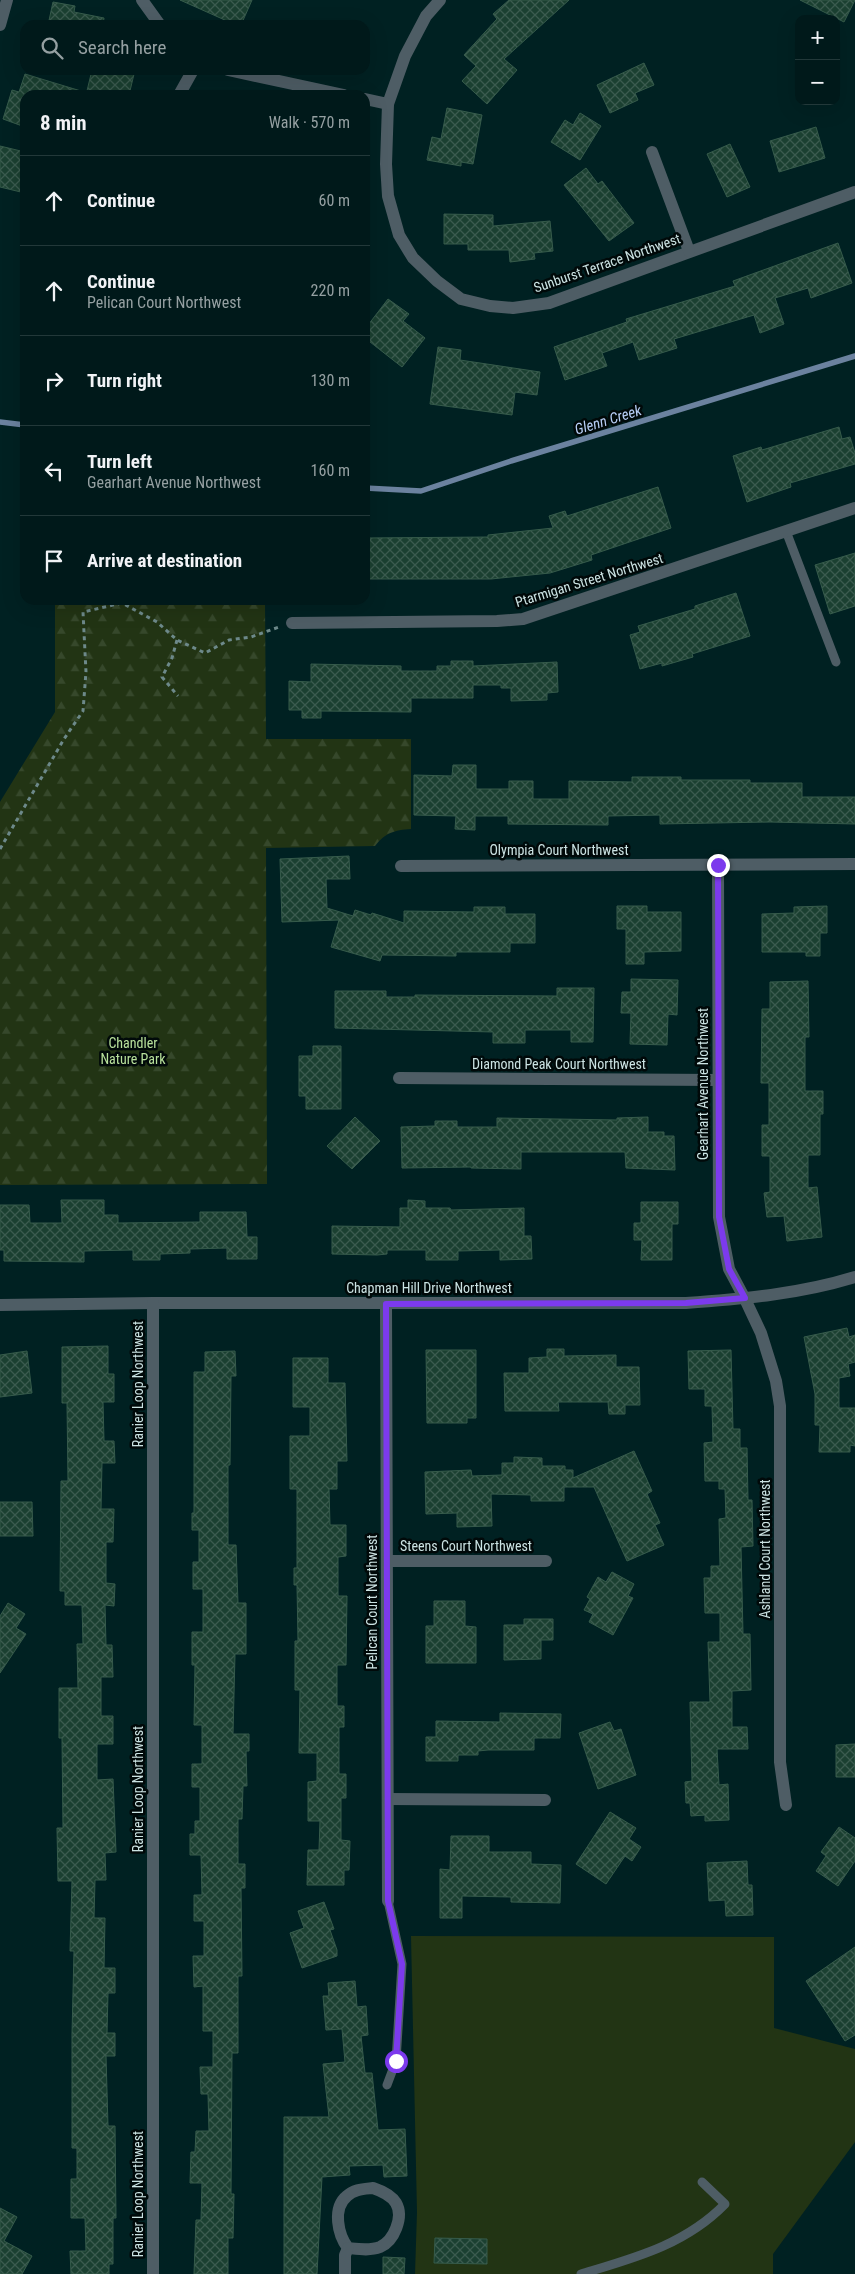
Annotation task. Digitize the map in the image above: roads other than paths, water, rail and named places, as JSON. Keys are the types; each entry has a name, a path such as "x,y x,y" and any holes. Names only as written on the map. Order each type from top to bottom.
{"street":[{"path":"0,25 7,0"},
{"path":"142,0 156,20"},
{"name":"Sunburst Terrace Northwest","path":"440,0 426,16 405,56 388,104 386,164 388,196 399,235 413,258 436,281 461,299 490,306 513,308 549,302 689,250 855,192"},
{"path":"182,90 190,75"},
{"path":"251,75 321,90"},
{"path":"370,100 388,104"},
{"path":"652,152 689,250"},
{"name":"Ptarmigan Street Northwest","path":"292,624 496,621 523,618 855,508"},
{"name":"Olympia Court Northwest","path":"401,866 855,864"},
{"name":"Gearhart Avenue Northwest","path":"718,865 719,1217 729,1269 745,1298"},
{"name":"Diamond Peak Court Northwest","path":"399,1078 718,1080"},
{"name":"Chapman Hill Drive Northwest","path":"0,1305 153,1303 686,1303 805,1290 855,1278"},
{"name":"Ashland Court Northwest","path":"745,1298 772,1363 780,1406 780,1762 786,1806"},
{"name":"Ranier Loop Northwest","path":"153,1303 153,2274"},
{"name":"Pelican Court Northwest","path":"386,1304 388,1901"},
{"name":"Steens Court Northwest","path":"387,1561 546,1561"},
{"path":"388,1799 546,1800"},
{"path":"374,2188 386,2192 396,2203 398,2213 398,2225 392,2236 380,2247 366,2249 348,2248 341,2239 338,2226 339,2212 346,2196 358,2189 374,2188"},
{"path":"345,2274 345,2255 348,2248"}],"lane":[{"path":"786,531 836,662"},
{"path":"386,2085 396,2061 402,1964 388,1901"},
{"path":"581,2274 658,2250 711,2218 725,2204 702,2182"}],"waterway":[{"name":"Glenn Creek","path":"370,488 421,491 511,461 855,356"},
{"name":"Glenn Creek","path":"0,422 20,424"}],"park label":[{"name":"Chandler Nature Park","path":"133,1052"}]}
